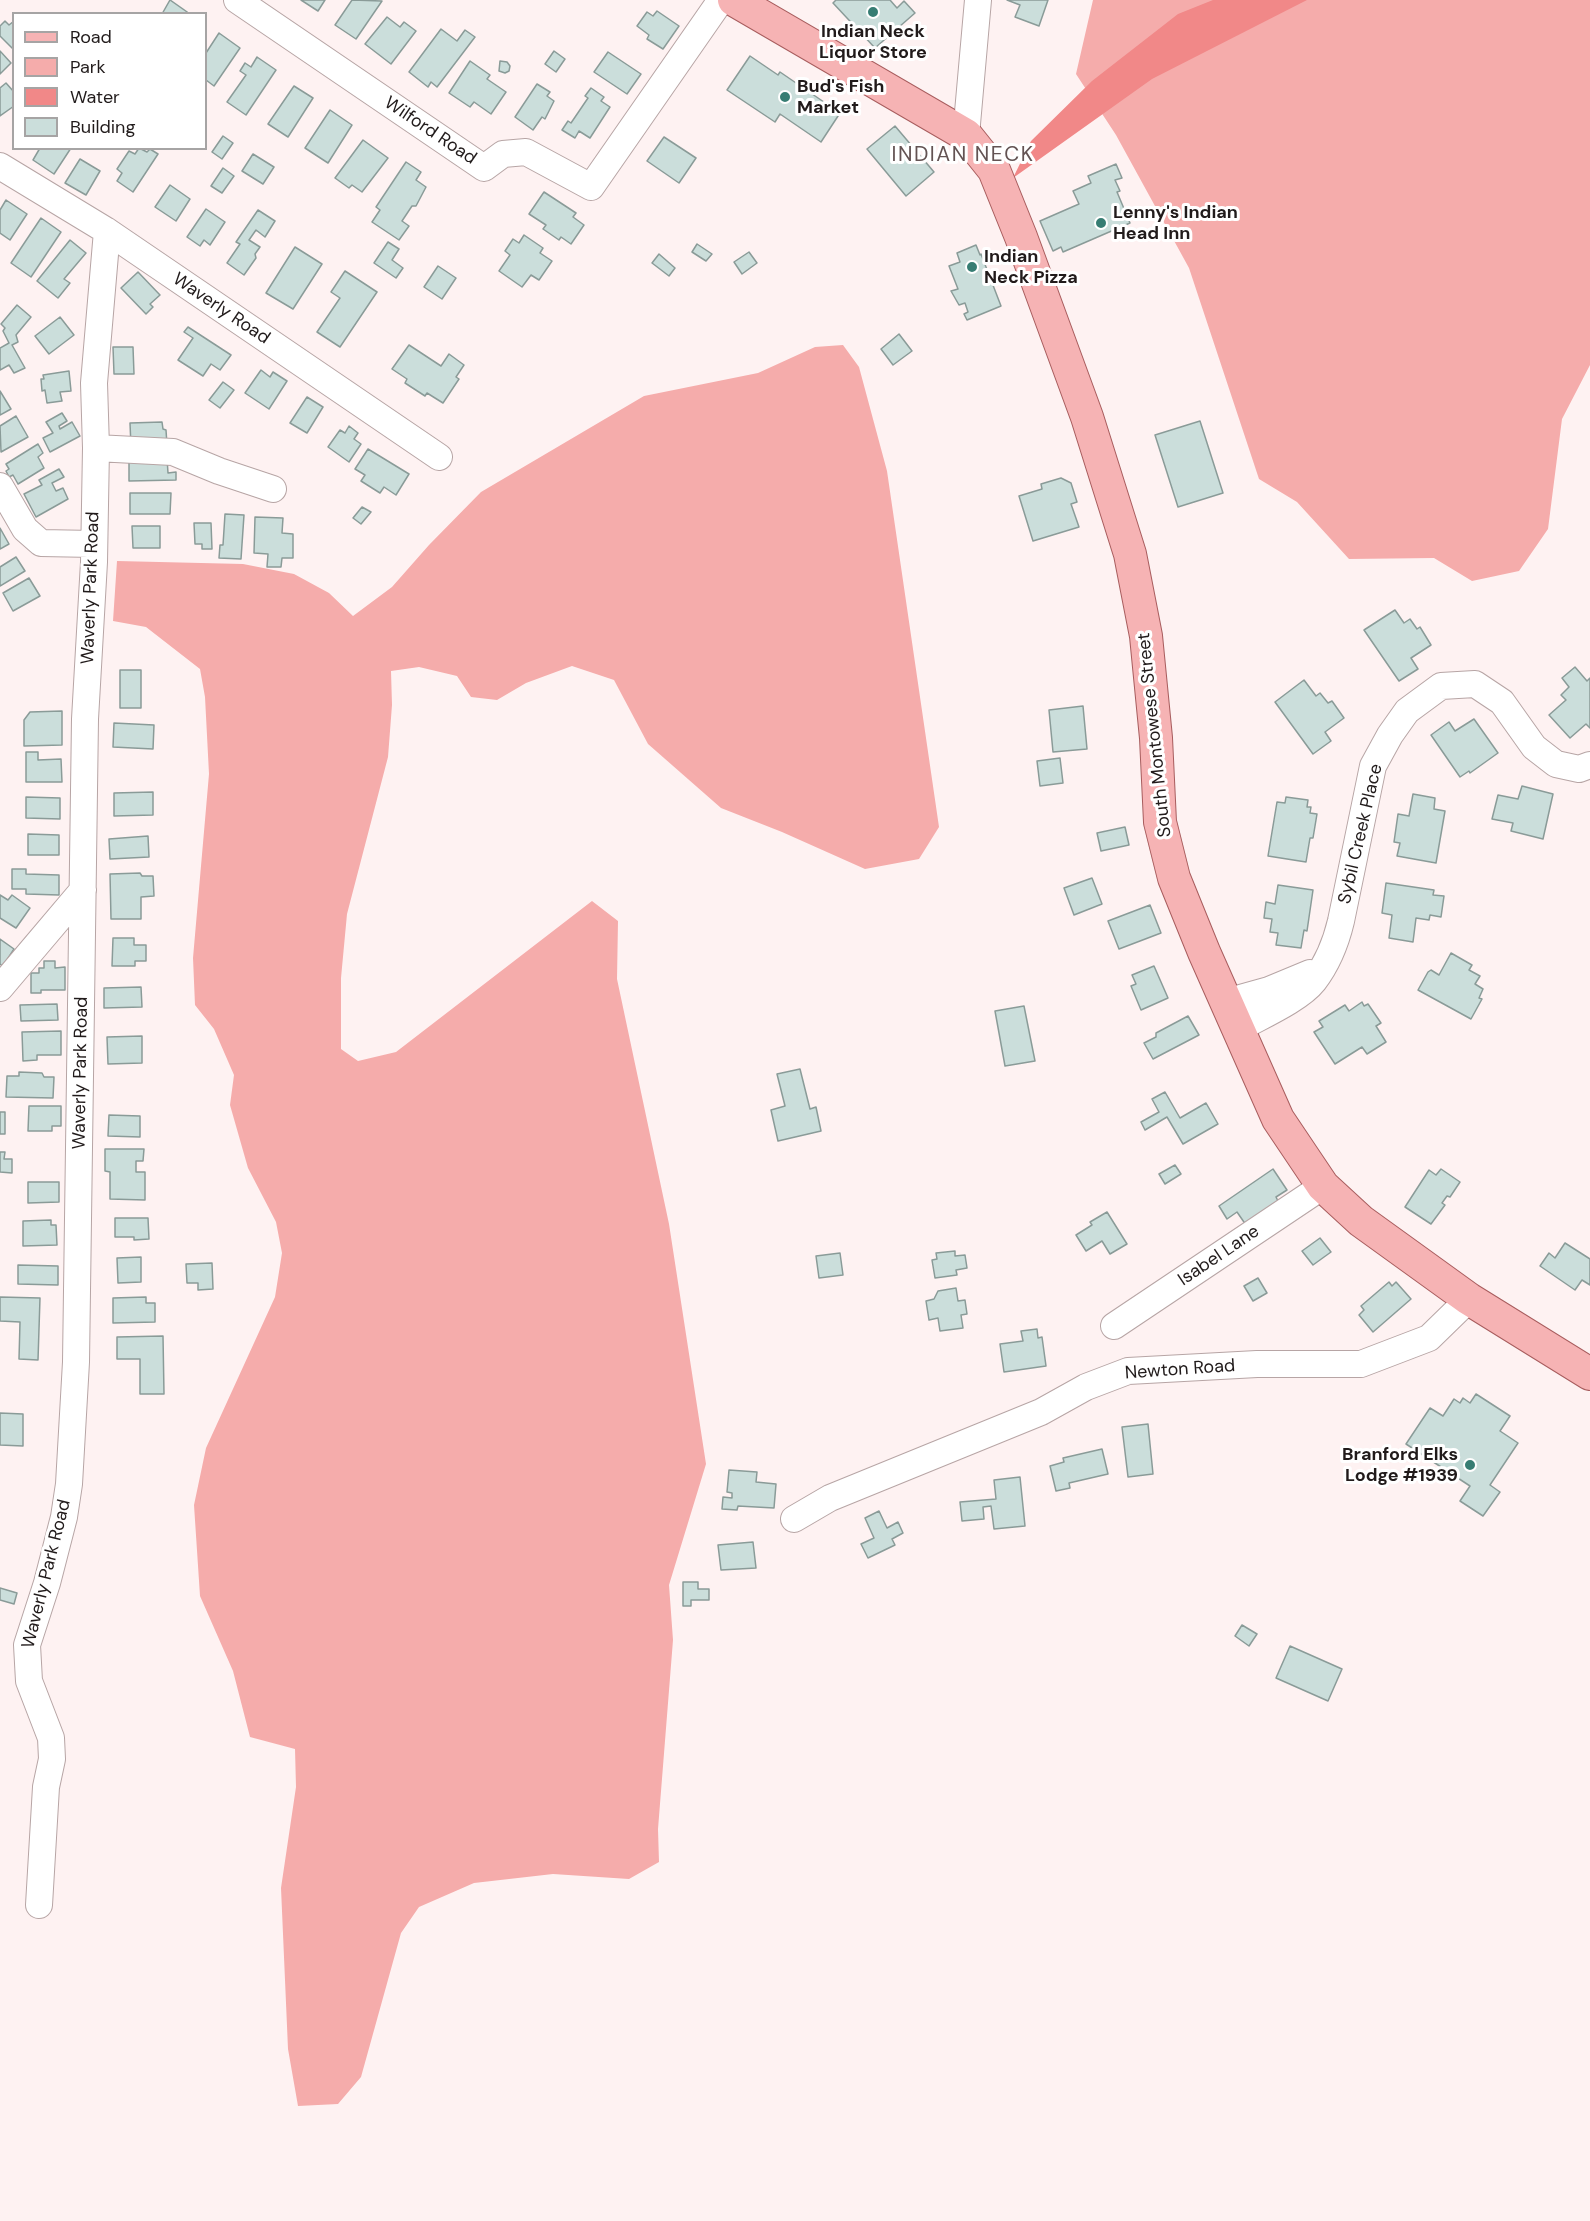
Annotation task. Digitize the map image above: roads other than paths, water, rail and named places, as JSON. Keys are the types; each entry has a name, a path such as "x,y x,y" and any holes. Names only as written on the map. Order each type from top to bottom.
{"main road":[{"path":"734,0 966,135"},
{"name":"South Montowese Street","path":"966,135 999,183 1087,417 1130,554 1146,636 1156,738 1160,822 1174,878 1278,1119 1323,1186 1361,1221 1468,1299 1590,1374"}],"street":[{"name":"Wilford Road","path":"237,0 484,168 503,154 526,152 591,187 721,0"},
{"path":"966,135 978,0"},
{"name":"Waverly Road","path":"0,166 107,231 439,457"},
{"name":"Waverly Park Road","path":"39,1905 46,1787 52,1759 51,1738 28,1681 27,1645 47,1583 64,1517 73,1434 77,1338 85,718 94,544 96,448 94,383 107,231"},
{"path":"96,448 173,452 219,471 273,489"},
{"path":"0,486 25,529 41,543 94,544"},
{"name":"Sybil Creek Place","path":"1232,1015 1288,1001 1313,982 1334,946 1341,921 1373,766 1390,735 1407,711 1441,686 1475,684 1502,702 1534,747 1556,764 1579,769 1590,765"},
{"path":"0,988 83,890"},
{"name":"Isabel Lane","path":"1114,1326 1323,1186"},
{"name":"Newton Road","path":"794,1519 830,1498 1041,1412 1086,1387 1128,1371 1257,1364 1361,1364 1429,1338 1468,1299"}],"water":[{"path":"1213,0 1307,0 1152,79 1013,178 1031,141 1092,81 1178,14"}],"place":[{"name":"Indian Neck Liquor Store","path":"873,12"},
{"name":"Bud's Fish Market","path":"785,97"},
{"name":"Lenny's Indian Head Inn","path":"1101,223"},
{"name":"Indian Neck Pizza","path":"972,267"},
{"name":"Branford Elks Lodge #1939","path":"1470,1465"}],"district":[{"name":"INDIAN NECK","path":"963,155"}]}
